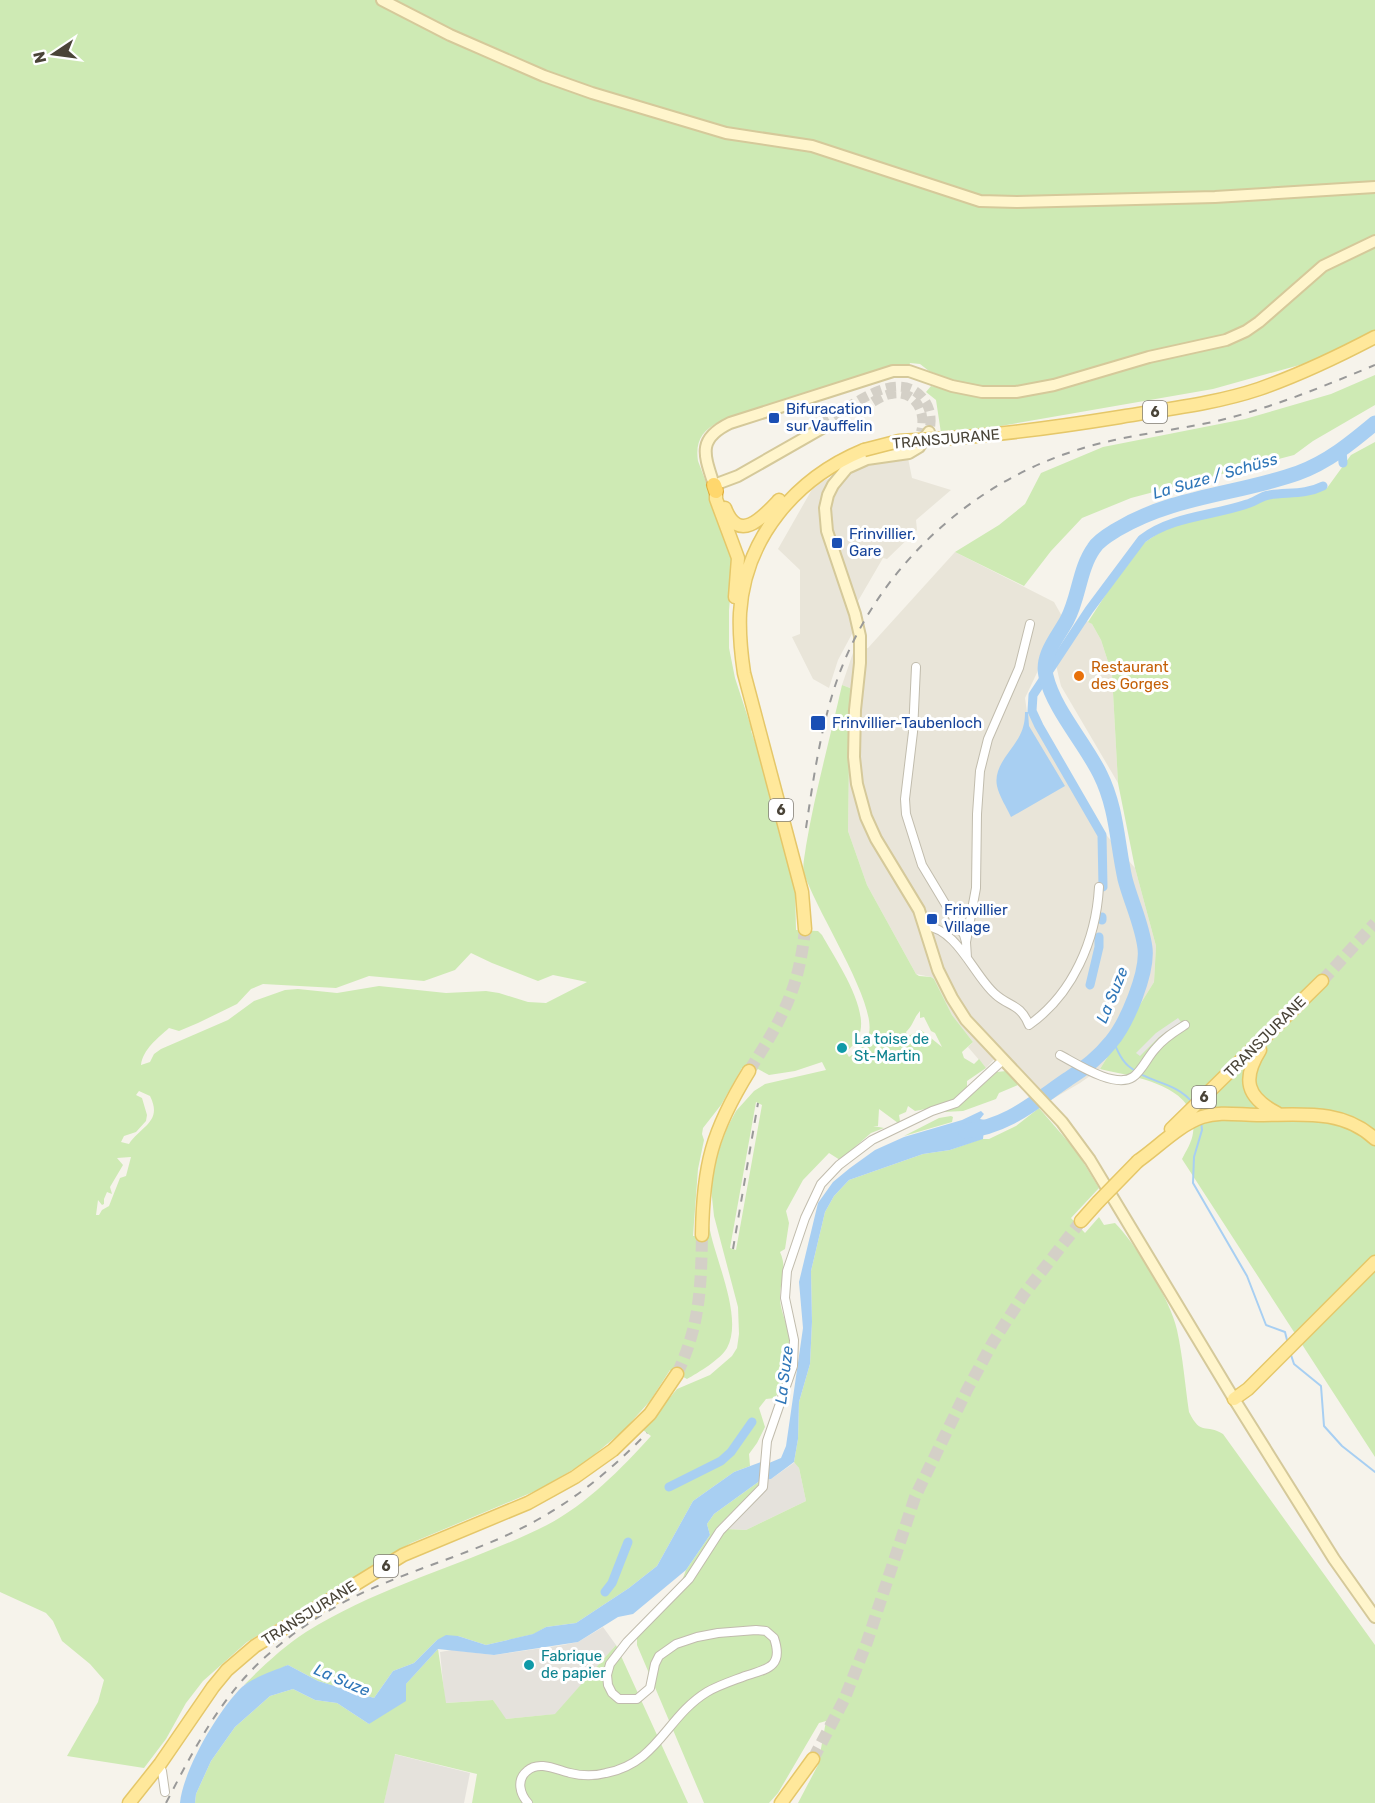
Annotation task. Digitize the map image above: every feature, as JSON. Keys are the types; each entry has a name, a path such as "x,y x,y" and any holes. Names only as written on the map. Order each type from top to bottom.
{"main road":[{"name":"TRANSJURANE","path":"805,929 802,892 748,692 740,637 740,611 744,588 755,552 776,516 796,492 826,468 864,450 928,434 970,437 1027,431 1205,403 1249,392 1280,381 1375,337"},
{"path":"715,488 727,515 742,525 759,521 781,498 796,492"},
{"path":"715,488 716,500 738,558 733,612 740,637"},
{"name":"TRANSJURANE","path":"1083,1219 1138,1161 1322,981"},
{"path":"1270,1032 1252,1063 1249,1081 1257,1100 1278,1113"},
{"path":"702,1235 706,1168 711,1147 730,1102 749,1071"},
{"path":"1138,1161 1186,1125 1204,1116 1222,1114 1278,1113 1329,1116 1350,1122 1375,1139"},
{"path":"1234,1399 1260,1378 1375,1262"},
{"name":"TRANSJURANE","path":"129,1803 160,1764 213,1687 227,1670 255,1646 403,1555 528,1503 575,1477 613,1450 650,1414 677,1374"},
{"path":"781,1803 813,1759"}],"street":[{"path":"382,0 450,35 544,76 592,93 726,133 812,146 980,201 1182,198 1375,187"},
{"path":"824,427 715,488 706,463 705,446 714,432 730,423 893,371 909,371 952,386 982,392 1016,392 1054,385 1149,357 1226,340 1259,322 1323,266 1375,240"},
{"path":"928,434 893,454 856,463 838,476 828,495 825,508 827,531 855,614 860,642 854,733 857,784 867,817 876,839 912,897 925,926 938,970 952,998 966,1020 1060,1121 1090,1160 1234,1399 1339,1566 1375,1617"},
{"path":"967,958 966,942 976,888 980,771 988,739 1019,668 1030,624"},
{"path":"916,667 913,732 905,799 906,814 922,865 966,942"},
{"path":"925,926 942,932 967,958 994,994 1019,1009 1029,1024 1056,1003 1079,965 1096,916 1099,887"},
{"path":"1060,1055 1092,1072 1118,1080 1127,1080 1136,1076 1162,1041 1185,1025"},
{"path":"528,1803 519,1785 528,1770 547,1766 587,1775 624,1768 653,1749 679,1715 707,1692 765,1671 773,1665 777,1656 777,1645 774,1638 765,1631 739,1630 697,1637 666,1649 655,1664 650,1688 637,1699 619,1699 612,1694 607,1675 610,1664 627,1642 689,1579 720,1531 763,1487 764,1460 769,1433 793,1366 794,1340 785,1298 787,1271 791,1253 820,1184 839,1165 872,1140 933,1111 956,1103 1006,1063"},
{"path":"162,1771 165,1792"}],"shaded area":[{"path":"908,458 912,478 951,490 916,520 917,530 887,559 883,558 858,601 861,617 838,660 829,688 813,679 792,637 800,634 800,570 778,549 815,484 870,462"},
{"path":"955,552 1054,602 1063,618 1025,698 1027,712 1094,821 1135,868 1156,946 1154,982 1100,1069 1049,1101 1001,1052 986,1068 968,1047 973,1042 952,1015 934,979 916,974 867,885 848,831 850,688 842,685 854,650 868,648"},
{"path":"1080,617 1092,624 1101,640 1112,674 1118,783 1061,686 1055,661"},
{"path":"1178,1018 1181,1022 1159,1037 1140,1056 1136,1053 1156,1033"},
{"path":"795,1462 799,1468 806,1501 746,1530 726,1529 721,1523 755,1491 761,1480 771,1479"},
{"path":"603,1627 616,1645 556,1714 505,1719 493,1700 445,1703 440,1652 452,1650 494,1655 563,1645 578,1642"},
{"path":"394,1754 470,1773 464,1803 384,1803"}],"green space":[{"path":"0,0 1375,0 1375,344 1213,389 966,432 941,433 936,400 926,392 931,386 957,392 955,381 929,371 920,364 910,363 909,366 893,366 719,422 701,437 697,454 698,461 734,556 729,610 729,648 735,678 752,730 795,886 796,930 818,931 822,935 850,985 860,1014 861,1027 858,1038 846,1052 849,1057 866,1041 869,1033 869,1018 855,978 811,889 803,867 814,806 842,685 850,688 848,831 867,885 916,974 934,979 952,1015 973,1042 962,1052 964,1058 974,1064 979,1059 986,1068 967,1081 967,1093 961,1097 915,1111 908,1106 906,1112 899,1115 898,1123 879,1109 878,1126 873,1126 884,1128 871,1133 840,1160 829,1153 803,1180 786,1211 789,1223 785,1249 780,1252 784,1270 780,1303 789,1335 790,1360 783,1384 775,1398 766,1399 759,1408 765,1427 749,1454 750,1466 734,1472 693,1501 657,1566 629,1588 576,1623 546,1627 534,1634 486,1645 458,1636 437,1640 414,1663 393,1671 374,1698 318,1681 288,1665 244,1685 289,1644 335,1616 364,1601 517,1539 547,1525 576,1507 603,1485 651,1436 643,1430 677,1389 710,1375 732,1356 737,1348 739,1334 738,1307 714,1216 711,1188 716,1158 736,1111 754,1091 765,1084 826,1070 822,1062 795,1071 769,1075 758,1069 753,1074 742,1068 721,1105 703,1128 704,1140 698,1169 693,1236 707,1235 707,1224 709,1225 730,1304 731,1335 727,1348 720,1357 687,1379 670,1370 650,1401 623,1431 584,1463 540,1489 411,1543 247,1642 203,1681 186,1703 166,1739 144,1768 67,1756 98,1702 104,1680 90,1664 62,1641 53,1621 46,1613 0,1592","holes":["471,953 538,981 553,975 587,982 546,1003 528,1002 486,991 446,993 379,986 337,993 285,990 254,1001 228,1020 161,1049 154,1054 150,1062 141,1065 148,1049 169,1028 179,1031 198,1023 237,1004 251,989 263,984 336,988 369,976 424,981 455,970","920,1011 920,1018 924,1017 942,1047 921,1030 908,1036 906,1032","139,1091 150,1096 154,1112 149,1123 129,1144 121,1142 124,1136 136,1132 146,1121 147,1115 142,1098 136,1095","756,1102 762,1105 736,1250 730,1248","131,1157 126,1176 120,1178 109,1206 96,1215 98,1200 102,1205 107,1192 112,1194 110,1187 123,1165 117,1158"]},
{"path":"1375,375 1375,405 1313,441 1294,455 1131,498 1082,518 1051,551 1024,586 955,552 999,525 1025,504 1041,473 1103,447 1245,419 1331,394"},
{"path":"1375,442 1375,1457 1182,1159 1193,1133 1192,1117 1186,1104 1176,1094 1162,1086 1100,1069 1154,982 1156,946 1135,868 1118,783 1112,674 1101,640 1092,624 1088,622 1135,549 1166,528 1266,496 1304,496 1327,488 1351,455"},
{"path":"1006,1071 1018,1085 999,1093 996,1099 963,1111 943,1112 959,1106 997,1072"},
{"path":"1039,1108 1077,1152 1099,1188 1071,1218 1085,1233 1099,1217 1104,1225 1115,1223 1133,1244 1168,1304 1177,1330 1189,1412 1193,1420 1201,1427 1223,1434 1375,1645 1375,1803 798,1803 818,1765 826,1721 819,1723 778,1793 769,1803 704,1803 637,1645 637,1630 680,1586 686,1570 710,1535 707,1524 714,1514 761,1480 755,1491 721,1523 726,1529 746,1530 806,1501 799,1468 794,1462 798,1439 799,1402 810,1364 811,1271 825,1212 834,1196 849,1180 923,1154 950,1150 981,1139 989,1139 1016,1126"},
{"path":"953,1117 952,1122 904,1136 939,1118"},
{"path":"616,1645 688,1803 472,1803 477,1774 395,1754 384,1803 195,1803 196,1794 211,1761 235,1727 270,1696 293,1689 315,1700 337,1703 369,1724 438,1649 446,1703 493,1700 506,1719 555,1714"}],"water":[{"path":"1025,712 1028,712 1029,726 1065,786 1011,817 999,794 997,779 1000,765 1021,732"},
{"path":"981,1111 984,1114 980,1119 985,1120 983,1139 950,1150 923,1154 849,1180 834,1196 825,1212 811,1271 810,1364 799,1402 798,1439 794,1462 771,1479 761,1480 714,1514 707,1524 710,1535 686,1570 633,1614 618,1617 578,1642 494,1655 438,1649 406,1684 406,1701 369,1724 337,1703 315,1700 293,1689 270,1696 235,1727 211,1761 196,1794 195,1803 180,1803 188,1774 213,1725 242,1687 258,1677 288,1665 318,1681 374,1698 393,1671 414,1663 437,1640 446,1635 458,1636 486,1645 533,1634 546,1627 576,1623 629,1588 657,1566 693,1501 734,1472 761,1462 769,1463 781,1458 786,1446 803,1328 799,1282 818,1203 833,1182 875,1150 904,1137 962,1120"}],"waterway":[{"name":"La Suze","path":"965,1131 980,1129 1020,1112 1096,1058 1111,1042 1123,1023 1135,997 1143,971 1144,939 1125,879 1116,826 1106,787 1094,762 1063,714 1046,676 1048,654 1071,611 1089,556 1096,545 1118,529 1161,509 1276,480 1309,469 1348,445 1375,423"},
{"path":"1342,451 1343,463"},
{"path":"1103,887 1102,835 1039,726 1032,711 1033,695 1089,610 1142,539 1154,531 1179,521 1234,508 1266,496 1303,492 1323,486"},
{"path":"1090,985 1099,947 1099,937"},
{"path":"1113,1040 1122,1059 1131,1068 1179,1090 1193,1103"},
{"path":"1201,1121 1202,1130 1194,1157 1193,1183 1247,1276 1266,1325 1285,1332 1288,1344"},
{"path":"1290,1352 1294,1364 1321,1386 1324,1426 1342,1446 1375,1472"},
{"path":"669,1487 721,1461 731,1452 752,1422"},
{"path":"605,1592 612,1583 628,1542"}],"tunnel":[{"path":"824,427 826,421 862,399 876,392 903,387 915,391 925,401 929,408 929,432"},
{"path":"873,402 884,396 899,393 912,398 917,403 922,416 921,432"},
{"path":"1322,981 1375,923"},
{"path":"749,1071 787,1004 798,970 805,929"},
{"path":"813,1759 844,1700 867,1642 915,1497 967,1390 993,1342 1024,1294 1081,1221"},
{"path":"677,1374 685,1356 698,1306 702,1235"}],"railway":[{"path":"806,828 825,721 835,686 851,646 872,609 897,574 926,542 958,513 993,488 1031,468 1071,452 1123,438 1234,417 1295,397 1375,365"},
{"path":"733,1249 758,1103"},
{"path":"166,1803 197,1745 220,1709 247,1675 290,1637 320,1616 368,1590 481,1546 537,1520 595,1481 647,1433"}],"place":[{"name":"Bifuracation sur Vauffelin","path":"774,418"},
{"name":"Frinvillier, Gare","path":"837,543"},
{"name":"Restaurant des Gorges","path":"1079,676"},
{"name":"Frinvillier-Taubenloch","path":"818,723"},
{"name":"Frinvillier Village","path":"932,919"},
{"name":"La toise de St-Martin","path":"842,1048"},
{"name":"Fabrique de papier","path":"529,1665"}],"water label":[{"name":"La Suze / Schüss","path":"1215,476"}]}
